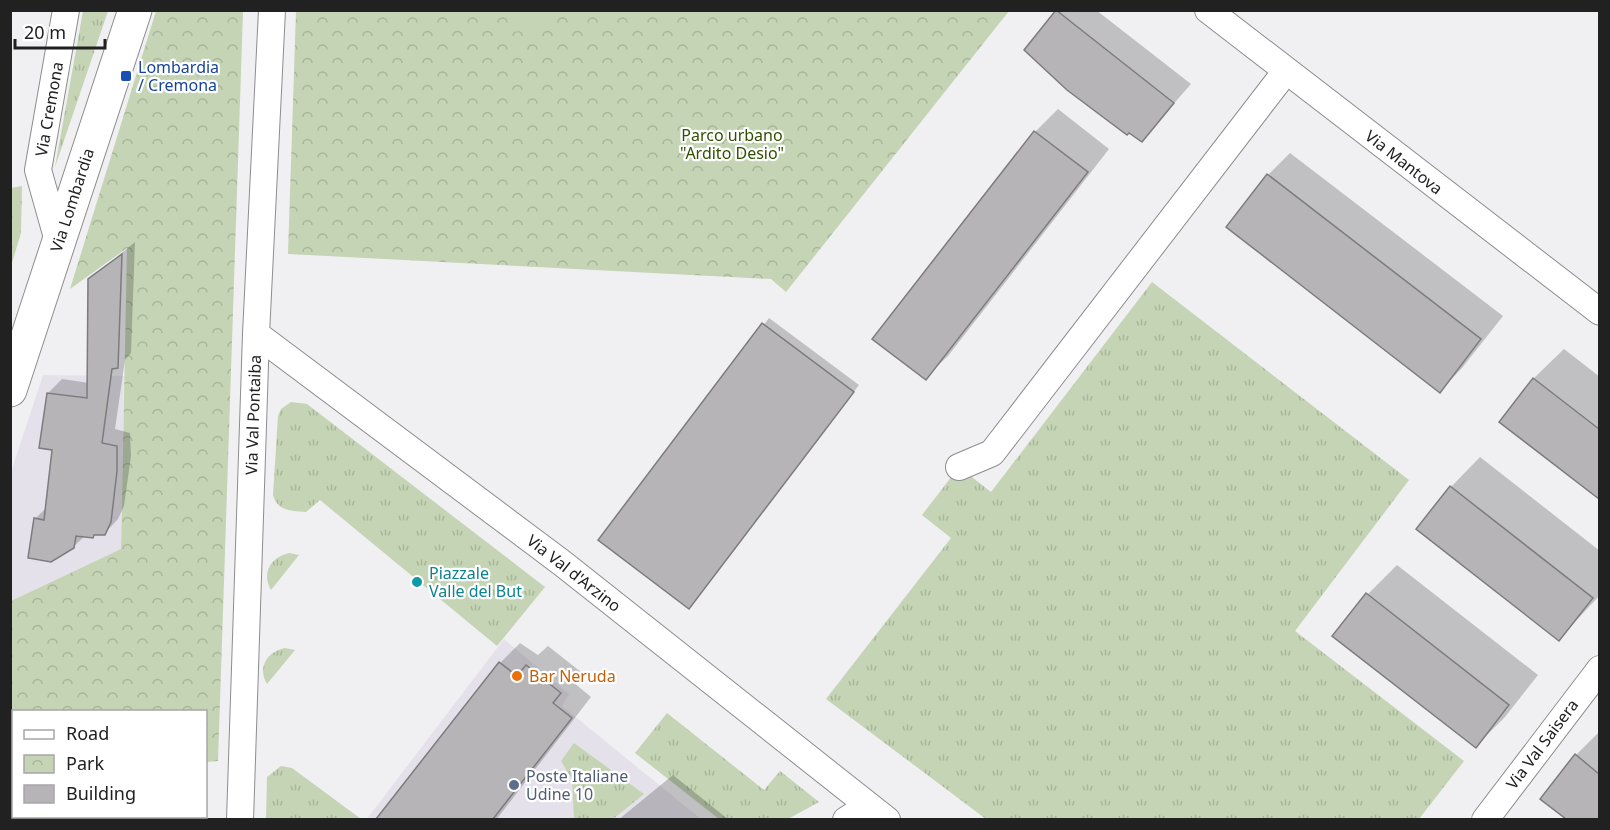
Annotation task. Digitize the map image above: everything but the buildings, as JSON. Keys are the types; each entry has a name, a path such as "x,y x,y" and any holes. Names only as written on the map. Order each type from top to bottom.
{"street":[{"name":"Via Cremona","path":"57,241 38,170 66,10"},
{"name":"Via Lombardia","path":"10,390 57,241 135,10"},
{"name":"Via Val Pontaiba","path":"240,819 256,334 273,10"},
{"name":"Via Mantova","path":"1208,10 1599,312"},
{"path":"959,467 992,453 1286,71"},
{"name":"Via Val d'Arzino","path":"256,334 562,563 878,813"},
{"name":"Via Val Saisera","path":"1485,819 1599,669"},
{"path":"846,819 878,813"}],"shaded area":[{"path":"43,375 124,376 121,549 11,601 11,472"},
{"path":"504,639 569,694 562,706 701,819 366,820"}],"green space":[{"path":"509,10 579,11 516,32"},
{"path":"83,11 108,11 55,167 80,28"},
{"path":"156,11 243,11 218,761 207,762 207,710 12,710 12,789 10,782 11,601 121,549 127,248 70,289"},
{"name":"Parco urbano \"Ardito Desio\"","path":"296,11 1009,11 786,292 771,279 288,254"},
{"path":"22,186 21,233 11,266 11,188"},
{"path":"1152,282 1409,480 1295,631 1464,761 1419,819 986,819 826,699 951,538 922,515 959,467 991,492"},
{"path":"291,402 307,404 545,587 497,646 320,500 306,512 286,509 278,504 273,495 278,416 281,409"},
{"path":"289,553 299,555 271,590 267,578 270,567 277,558"},
{"path":"285,648 295,650 267,684 263,672 266,661 273,653"},
{"path":"667,713 764,790 780,771 819,802 788,819 719,819 635,753"},
{"path":"574,743 644,794 613,819 574,819 572,779 561,761"},
{"path":"281,766 292,768 361,819 266,819 267,777"}],"place":[{"name":"Lombardia / Cremona","path":"126,76"},
{"name":"Piazzale Valle del But","path":"417,582"},
{"name":"Bar Neruda","path":"517,676"},
{"name":"Poste Italiane Udine 10","path":"514,785"}]}
